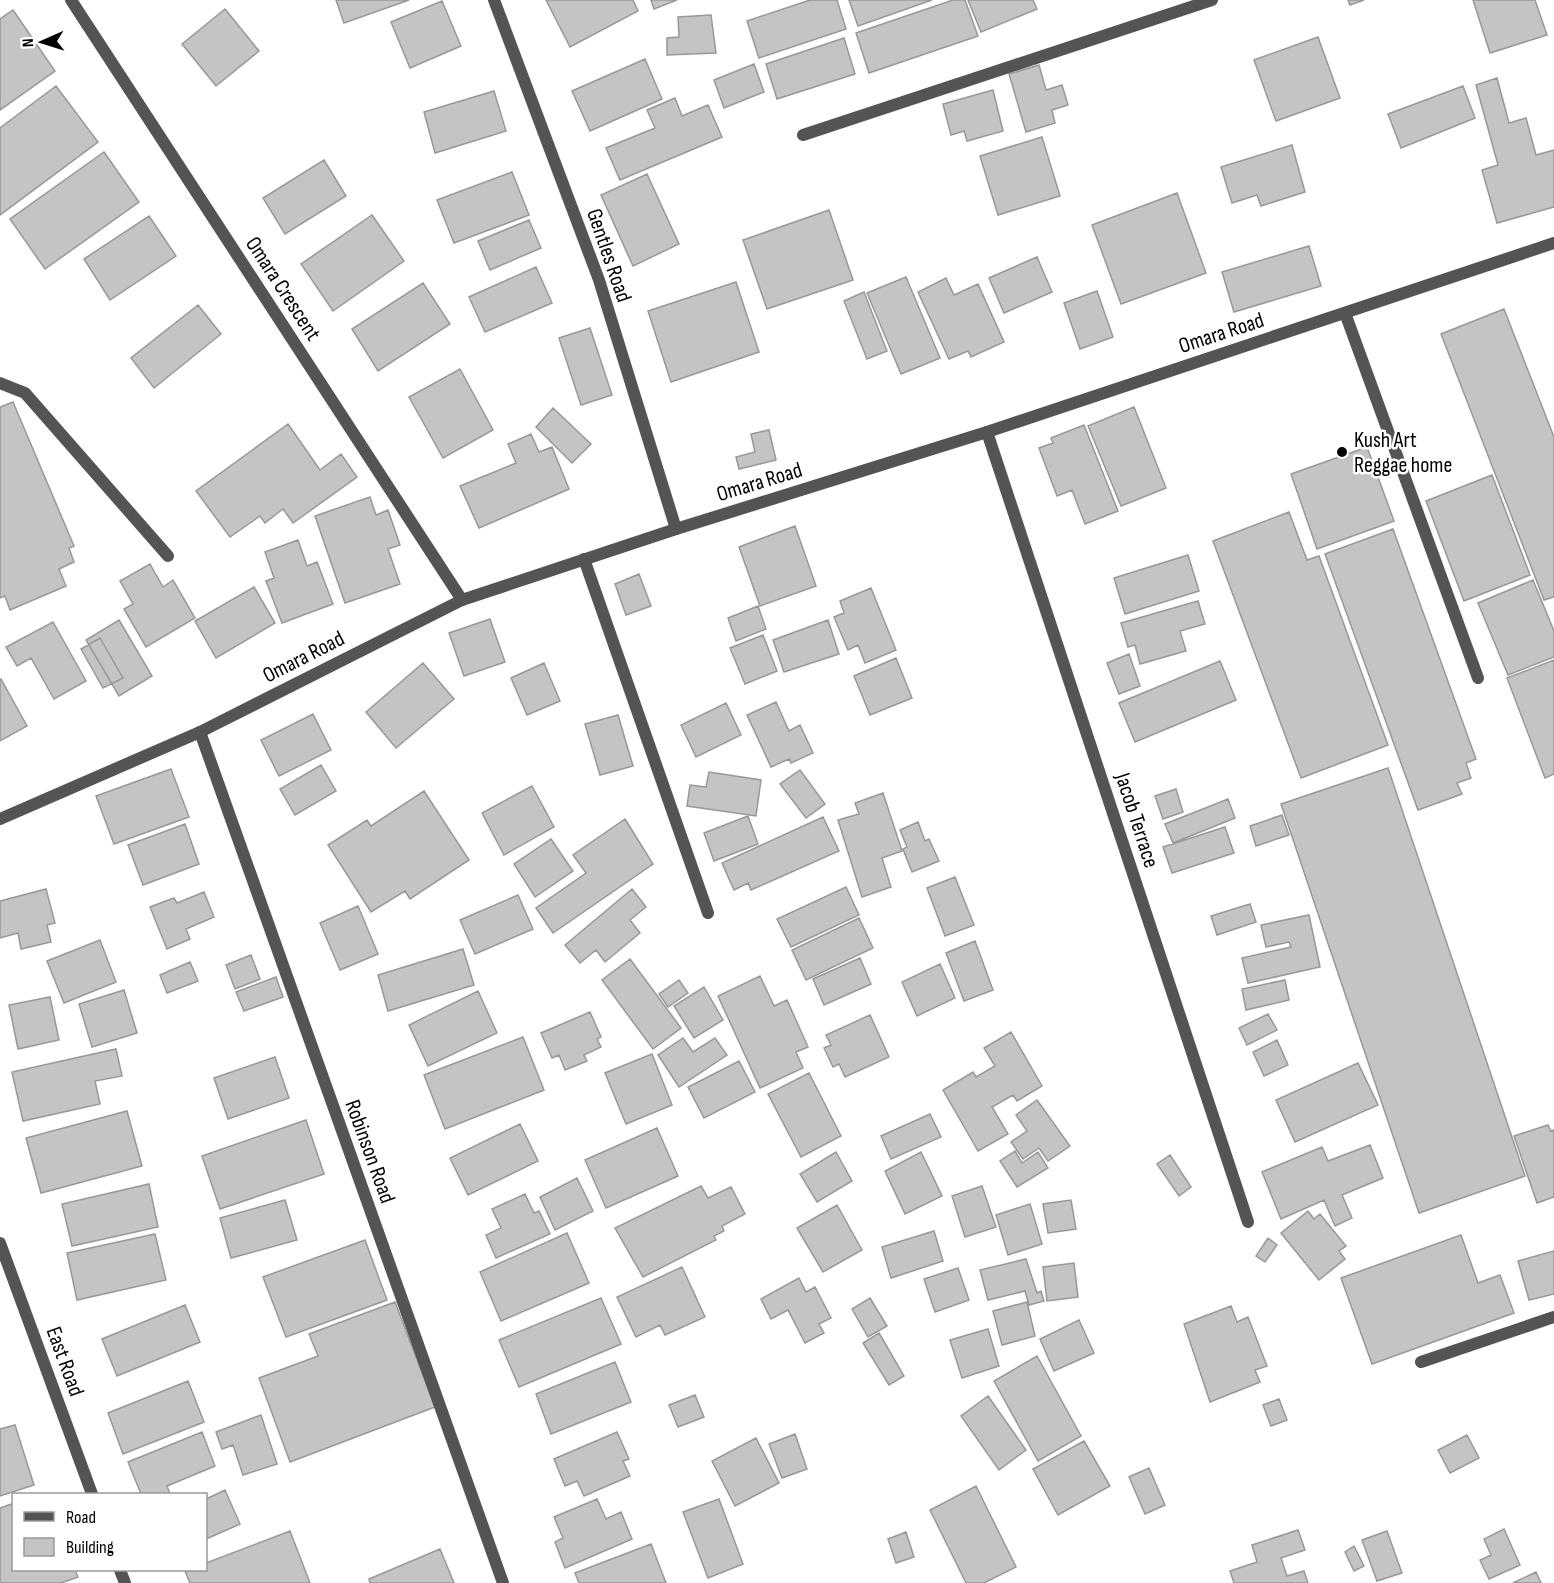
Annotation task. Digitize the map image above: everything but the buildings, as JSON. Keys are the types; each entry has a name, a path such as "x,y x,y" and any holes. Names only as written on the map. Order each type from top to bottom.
{"street":[{"name":"Omara Crescent","path":"71,0 462,600"},
{"name":"Gentles Road","path":"494,0 599,280 676,529"},
{"path":"803,135 1212,0"},
{"name":"Omara Road","path":"0,819 200,732 462,600 676,529 987,432 1554,243"},
{"path":"1344,313 1478,678"},
{"path":"0,383 25,393 168,556"},
{"name":"Jacob Terrace","path":"987,432 1248,1222"},
{"path":"584,559 708,913"},
{"name":"Robinson Road","path":"200,732 502,1583"},
{"name":"East Road","path":"0,1243 92,1493"},
{"path":"1421,1362 1554,1317"}],"place":[{"name":"Kush Art Reggae home","path":"1342,452"}]}
